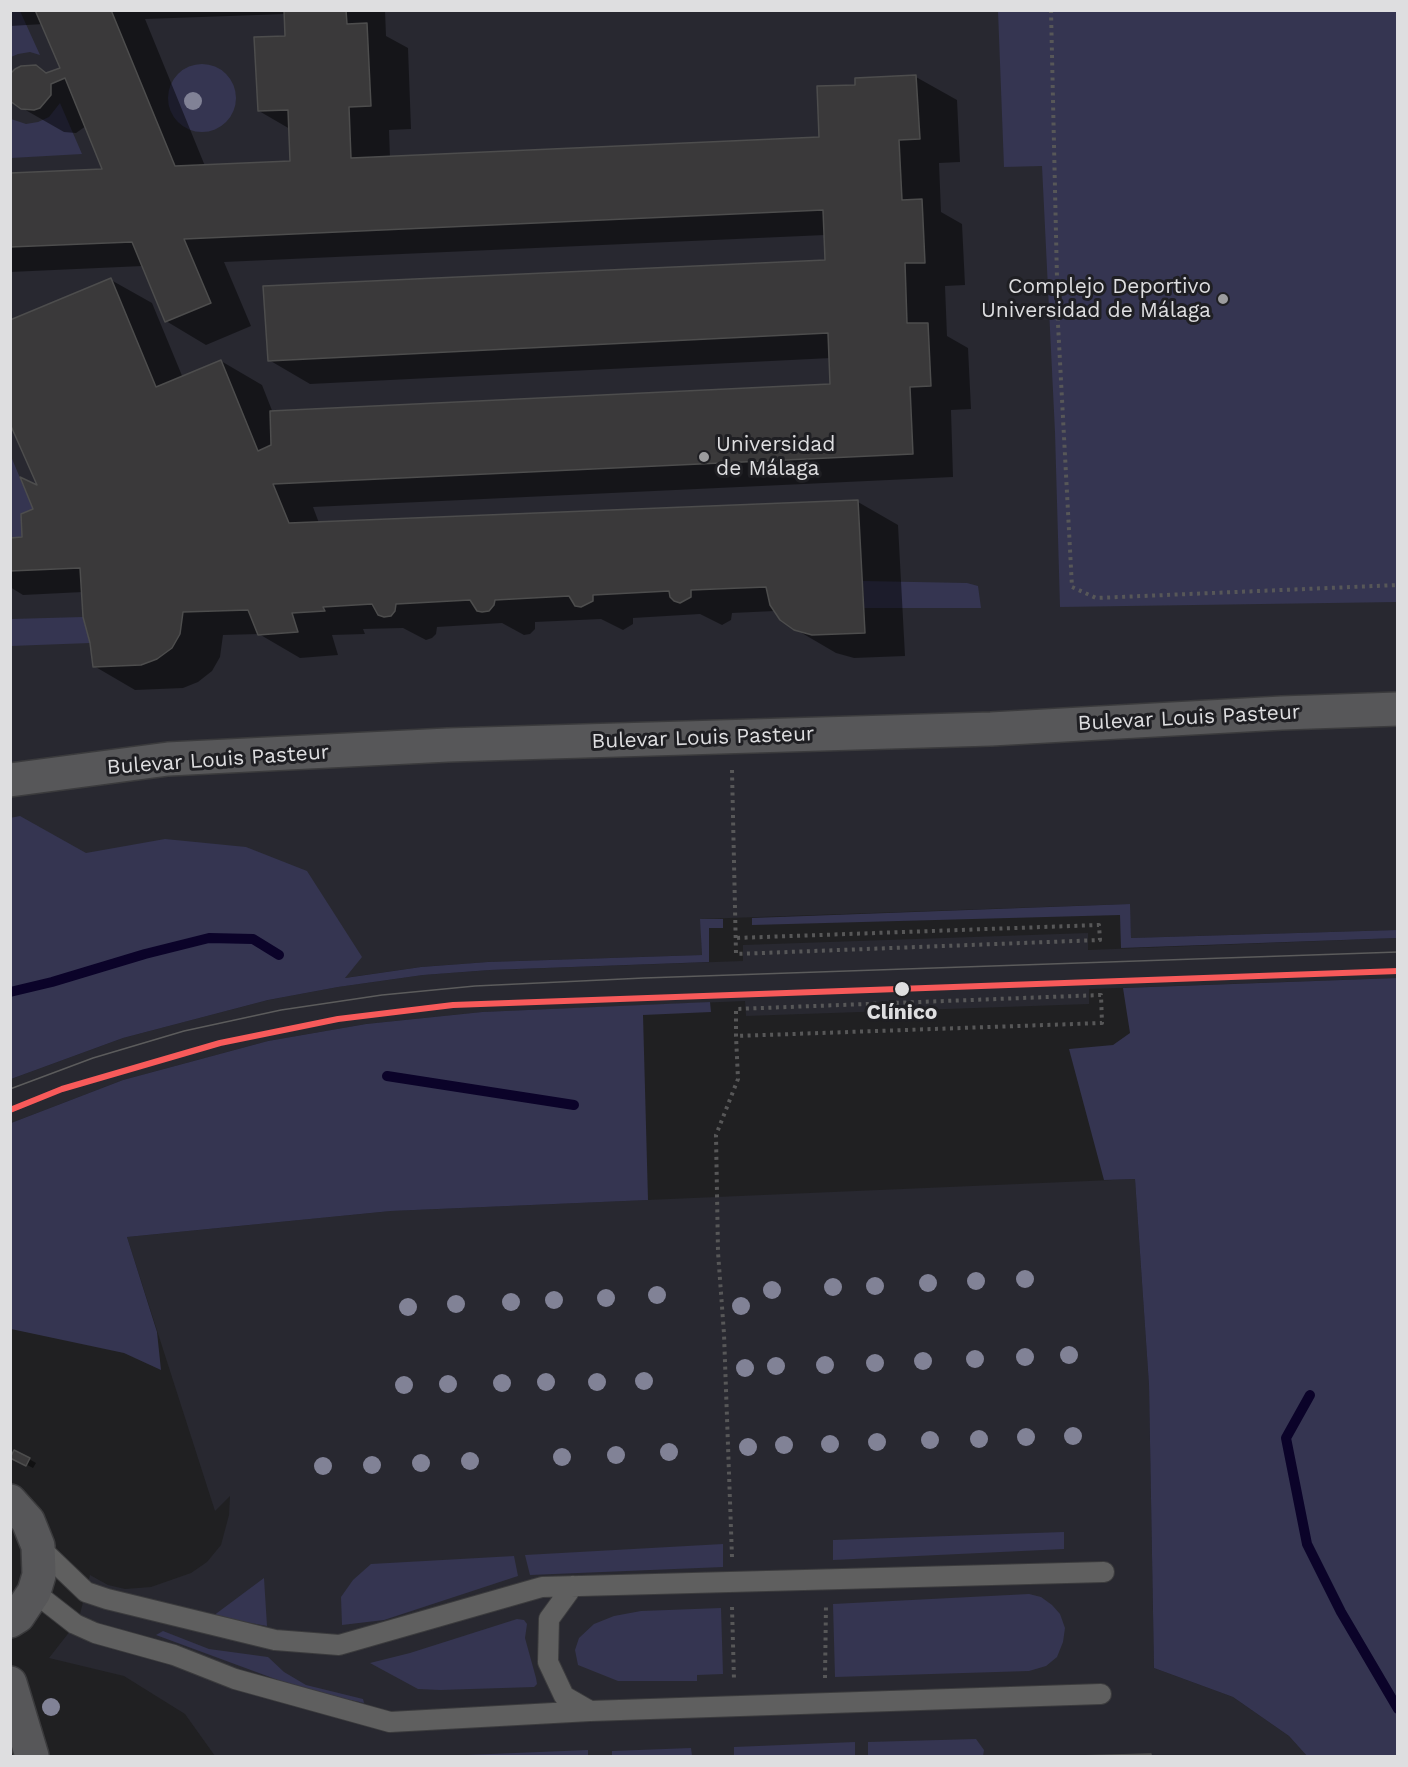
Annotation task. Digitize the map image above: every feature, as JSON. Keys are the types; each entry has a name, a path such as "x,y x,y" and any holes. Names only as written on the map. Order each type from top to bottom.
{"street":[{"name":"Bulevar Louis Pasteur","path":"10,780 168,759 448,745 991,729 1398,709"},
{"path":"10,1501 28,1521 38,1546 39,1575 34,1592 18,1616 10,1621"},
{"path":"10,1683 32,1756"}],"lane":[{"path":"38,1546 86,1592 183,1619 275,1640 339,1645 542,1587 1104,1572"},
{"path":"573,1586 549,1620 548,1662 564,1696 590,1711"},
{"path":"34,1592 75,1624 95,1633 174,1655 235,1679 390,1722 590,1711 1101,1694"}],"path":[{"path":"1051,10 1058,324 1072,587 1096,597 1398,585"},
{"path":"732,767 736,954 1100,940 1099,925 736,938"},
{"path":"715,1707 734,1683 724,1334 717,1252 716,1135 738,1079 736,1036 736,1009 1101,995 1102,1023 736,1036"},
{"path":"732,1556 744,1556"},
{"path":"825,1683 826,1579"}],"shaded area":[{"path":"11,10 20,11 40,55 30,52 11,57"},
{"name":"Universidad de Málaga","path":"11,11 1397,11 1397,930 1131,938 1129,904 701,919 702,955 488,962 421,967 344,978 265,992 11,1069"},
{"name":"Complejo Deportivo Universidad de Málaga","path":"998,11 1397,11 1397,602 1060,607 1055,432 1042,166 1004,167"},
{"path":"209,64 221,70 230,79 236,91 234,111 226,122 209,132 195,132 178,122 170,111 168,91 178,74 189,66"},
{"path":"60,103 82,154 11,158 11,119 26,124 38,122 49,117"},
{"path":"10,454 33,509 22,514 22,537 11,538"},
{"path":"863,581 967,583 978,586 981,608 864,608"},
{"path":"83,617 90,643 11,646 11,619"},
{"path":"20,816 86,853 165,839 246,847 307,871 362,957 345,978 421,967 488,962 702,955 700,919 723,919 723,928 709,928 709,962 490,970 423,975 338,987 268,1000 123,1038 11,1079 10,818"},
{"path":"1130,904 1131,938 1397,930 1397,938 1121,948 1120,915 752,925 752,918"},
{"path":"1088,933 1088,950 1397,938 1397,978 1089,989 1089,1004 746,1016 745,1001 482,1012 366,1024 268,1041 123,1080 11,1123 11,1079 123,1038 268,1000 338,987 423,975 490,970 743,961 743,945"},
{"path":"1397,978 1397,1756 1307,1756 1289,1736 1233,1697 1154,1668 1149,1385 1135,1179 1104,1180 1069,1049 1113,1045 1130,1033 1123,988"},
{"path":"710,1002 711,1012 643,1015 648,1200 391,1211 127,1237 157,1332 161,1370 124,1353 11,1329 11,1123 123,1080 268,1041 366,1024 482,1012"},
{"path":"1135,1179 1149,1385 1154,1668 1233,1697 1289,1736 1307,1756 215,1756 185,1714 124,1676 49,1658 80,1614 90,1575 108,1585 125,1589 151,1587 191,1573 207,1562 221,1545 229,1515 230,1496 215,1511 127,1237 391,1211"},
{"path":"1064,1532 1064,1549 833,1560 833,1540"},
{"path":"723,1544 723,1567 530,1575 525,1555"},
{"path":"514,1556 518,1576 384,1620 342,1625 341,1597 353,1580 371,1564"},
{"path":"264,1578 267,1626 213,1616"},
{"path":"1029,1594 1041,1597 1052,1605 1060,1614 1065,1628 1057,1657 1046,1666 1029,1671 835,1677 833,1604"},
{"path":"721,1608 723,1674 697,1675 697,1681 618,1681 578,1665 575,1650 579,1638 594,1624 614,1616 641,1611"},
{"path":"517,1619 524,1620 527,1624 525,1638 536,1678 537,1684 534,1687 418,1689 370,1663 410,1653"},
{"path":"163,1631 209,1649 268,1657 284,1672 306,1685 363,1699 364,1703 305,1690 156,1635"},
{"path":"976,1739 984,1750 983,1756 868,1756 868,1742"},
{"path":"855,1742 855,1756 734,1756 734,1747"},
{"path":"691,1748 692,1756 612,1756 612,1751"},
{"path":"588,1750 588,1756 442,1756"}],"building":[{"path":"35,10 111,10 175,166 290,161 288,110 258,111 254,37 285,36 284,10 346,10 347,24 367,23 371,106 349,107 351,158 819,137 817,86 855,85 855,78 916,75 920,139 899,140 902,200 922,199 925,263 905,263 907,323 928,323 931,386 910,387 913,454 273,484 289,523 858,500 865,633 812,635 794,630 780,620 770,605 766,587 691,590 691,597 680,603 670,597 669,591 593,595 593,601 581,607 575,606 569,596 495,600 489,611 482,612 477,611 470,600 396,604 391,616 384,617 378,615 372,604 323,607 325,611 292,613 298,632 258,635 248,610 183,612 180,634 172,648 157,659 141,665 93,667 83,617 80,568 10,571 10,538 22,537 21,514 33,509 20,477 37,485 10,424 10,320 111,278 156,387 221,360 258,451 271,445 270,411 830,384 828,333 268,361 263,286 825,260 823,210 184,239 211,303 165,322 132,242 10,247 10,173 102,169 65,78 51,84 51,95 40,108 21,109 10,101 10,74 15,69 21,66 36,65 46,73 60,68"},
{"path":"14,1450 30,1458 26,1466 10,1458"},
{"path":"1151,1754 1151,1756 1075,1756"}],"waterway":[{"path":"10,992 209,938 253,939 279,955"},
{"path":"387,1076 574,1105"},
{"path":"1310,1395 1286,1438 1307,1544 1341,1612 1398,1709"}],"tram line":[{"path":"10,1089 93,1058 184,1031 281,1010 382,995 475,986 644,978 1398,952"}],"transit line":[{"path":"10,1110 62,1089 220,1043 338,1019 453,1005 1398,971"}],"place":[{"name":"Complejo Deportivo Universidad de Málaga","path":"1223,299"},
{"name":"Universidad de Málaga","path":"704,457"},
{"name":"Clínico","path":"902,989"}]}
